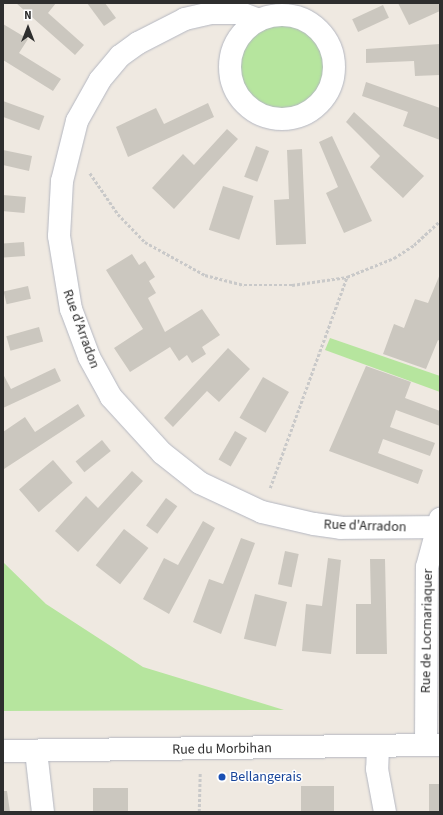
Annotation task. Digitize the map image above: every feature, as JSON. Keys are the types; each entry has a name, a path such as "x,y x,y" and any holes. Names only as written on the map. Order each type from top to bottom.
{"street":[{"name":"Rue d'Arradon","path":"260,20 241,12 211,12 179,22 138,43 120,56 92,93 77,121 66,160 59,236 65,288 79,334 98,376 127,417 162,453 200,483 262,512 341,528 438,523"},
{"path":"277,15 295,17 312,24 324,38 332,54 334,72 329,89 319,104 304,115 287,119 268,118 252,110 239,98 231,81 230,63 234,46 245,30 260,20 277,15"},
{"name":"Rue de Locmariaquer","path":"433,745 427,567 438,523"},
{"name":"Rue du Morbihan","path":"3,751 200,750 433,745"},
{"path":"378,746 377,769 385,812"},
{"path":"36,751 43,812"}],"path":[{"path":"66,160 82,162 118,214 145,242 205,274 244,285 292,285 347,277 394,258 414,245 440,221"},
{"path":"262,512 347,277"},
{"path":"199,812 200,750"}],"green space":[{"path":"282,15 302,19 319,30 330,47 334,67 330,87 319,104 302,115 282,119 262,115 245,104 234,87 230,67 234,47 245,30 262,19"},
{"path":"330,338 440,376 440,392 325,350"},
{"path":"3,562 46,604 143,667 284,710 3,711"}],"building":[{"path":"16,3 56,3 48,13 84,45 75,55"},
{"path":"87,3 105,3 116,18 104,26"},
{"path":"398,3 440,3 440,11 409,25"},
{"path":"383,5 389,18 358,32 352,19"},
{"path":"3,24 28,39 19,53 61,79 53,91 3,60"},
{"path":"440,44 440,75 415,76 414,61 366,63 366,49"},
{"path":"366,82 440,108 440,140 403,126 408,112 362,96"},
{"path":"3,101 44,116 39,130 3,117"},
{"path":"208,103 214,117 128,157 116,127 156,108 164,124"},
{"path":"354,112 424,176 403,198 370,167 380,156 346,122"},
{"path":"227,129 238,139 174,209 152,188 183,154 194,165"},
{"path":"332,136 372,221 344,233 326,193 338,187 319,142"},
{"path":"256,146 269,151 257,182 244,177"},
{"path":"302,149 306,244 276,245 274,200 289,199 287,150"},
{"path":"3,150 32,156 29,171 3,165"},
{"path":"223,186 253,196 239,240 209,230"},
{"path":"3,195 26,197 25,213 3,211"},
{"path":"24,242 25,256 4,257 3,243"},
{"path":"132,254 139,265 145,261 155,277 149,281 156,293 148,298 165,332 202,309 220,335 202,347 206,354 192,363 187,355 179,361 170,347 130,372 114,348 143,329 106,270"},
{"path":"440,274 440,341 438,340 426,369 383,354 394,324 404,328 415,299 428,303"},
{"path":"28,286 31,299 7,304 4,292"},
{"path":"39,327 43,341 10,351 6,336"},
{"path":"228,348 250,369 219,402 207,391 173,427 164,418"},
{"path":"366,366 411,382 405,398 440,411 440,426 396,410 390,427 435,443 430,456 383,439 378,453 423,470 418,484 329,451"},
{"path":"55,368 61,381 3,408 3,374 11,389"},
{"path":"263,377 289,392 265,433 240,418"},
{"path":"78,404 85,416 4,469 3,432 25,417 35,432"},
{"path":"235,431 247,438 231,467 218,460"},
{"path":"102,440 111,451 84,472 76,461"},
{"path":"53,460 73,483 39,512 19,490"},
{"path":"132,471 143,481 78,552 55,531 86,496 98,508"},
{"path":"166,498 177,506 157,534 146,526"},
{"path":"203,521 215,528 169,614 143,599 164,558 178,565"},
{"path":"124,529 148,548 120,584 96,565"},
{"path":"241,538 255,543 221,634 193,622 209,579 223,584"},
{"path":"285,551 299,554 292,587 278,584"},
{"path":"328,558 341,560 331,654 302,651 306,604 322,606"},
{"path":"370,559 385,559 387,654 356,654 356,604 371,604"},
{"path":"255,594 287,602 276,647 244,639"},
{"path":"429,784 440,784 440,812 429,812"},
{"path":"301,786 334,786 334,812 301,812"},
{"path":"93,788 128,788 128,812 93,812"},
{"path":"3,791 7,791 10,812 3,812"}],"place":[{"name":"Bellangerais","path":"222,777"}]}
